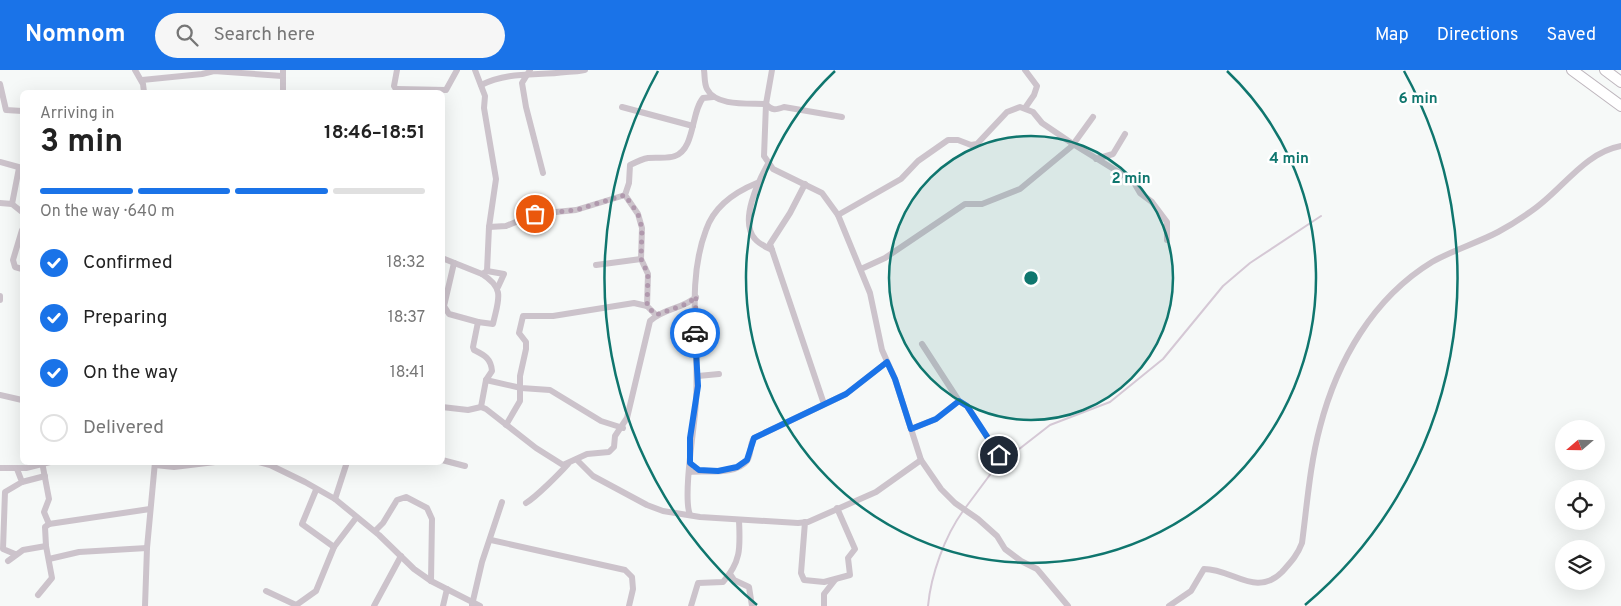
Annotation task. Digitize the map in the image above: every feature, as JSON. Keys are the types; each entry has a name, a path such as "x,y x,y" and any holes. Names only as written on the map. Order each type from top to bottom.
{"highway":[{"path":"1572,70 1621,106"},
{"path":"1605,70 1621,82"}],"street":[{"path":"135,70 142,80 144,90"},
{"path":"142,80 214,70 283,73 283,90"},
{"path":"396,90 394,86 397,70"},
{"path":"445,90 456,70"},
{"path":"475,70 481,85 496,179 485,273"},
{"path":"481,85 497,77 530,71 542,75 585,70"},
{"path":"704,70 705,83 712,97"},
{"path":"772,70 766,104 763,142 764,156 773,169 822,193 838,215 870,293 878,336 895,379 921,460 941,489 955,503 991,530 1005,549 1021,561 1037,569 1068,606"},
{"path":"1025,70 1036,86 1034,95 1025,108"},
{"path":"530,71 522,83 526,107 543,173"},
{"path":"0,84 1,99 6,110 20,111"},
{"path":"625,195 629,183 630,164 646,158 674,157 680,154 693,126 697,106 703,98 712,97 721,101 766,104 770,109 776,110 784,107 842,117"},
{"path":"622,107 693,126"},
{"path":"838,215 901,180 918,161 948,140 958,140 971,145 977,144 1007,112 1015,108 1025,108 1033,112 1042,123 1132,181 1140,193 1152,202 1167,222 1167,240"},
{"path":"861,269 885,258 965,204 982,204 1020,189 1058,160 1073,144 1093,116"},
{"path":"1096,158 1113,154 1125,134"},
{"path":"1169,606 1191,591 1204,569 1261,583 1272,581 1296,558 1302,543 1319,429 1334,379 1365,324 1398,288 1433,262 1498,232 1540,206 1586,163 1610,148 1621,146"},
{"path":"0,162 20,168"},
{"path":"768,164 757,183 748,222 751,233 756,240 772,250"},
{"path":"12,204 20,172"},
{"path":"690,515 687,502 690,472 690,438 695,413 698,376 694,339 698,259 706,229 715,212 744,188 757,183"},
{"path":"805,184 790,214 771,241 772,250 824,404"},
{"path":"489,227 511,225 535,214 576,210 625,195"},
{"path":"625,195 638,214 642,228 641,259 648,274 647,306"},
{"path":"0,203 12,204 20,210"},
{"path":"20,237 13,260 15,267 20,268"},
{"path":"445,259 485,273 504,274 498,288"},
{"path":"596,265 641,259"},
{"path":"445,302 454,262"},
{"path":"445,308 449,314 478,322 494,324 500,295 495,282 485,273"},
{"path":"526,503 535,497 539,490 568,464 587,454 609,452 614,447 615,436 623,428 638,377 650,321 656,315 689,303 696,296"},
{"path":"506,425 520,401 520,376 526,342 519,333 523,316 553,316 634,303 647,306 656,315"},
{"path":"478,322 472,346 474,350 486,356 491,363 492,371 486,380 481,407"},
{"path":"922,344 959,401 967,406 999,455"},
{"path":"690,472 699,470 718,471 744,463 750,455 754,438 846,394 887,362"},
{"path":"698,376 719,374"},
{"path":"486,380 521,388 550,390 600,421 623,428"},
{"path":"0,395 20,400"},
{"path":"911,429 936,419 959,401"},
{"path":"445,407 468,410 481,407 555,460 563,465 568,464"},
{"path":"577,460 593,476 647,505 678,514 739,520 805,522 876,492 921,460"},
{"path":"445,461 465,466"},
{"path":"690,463 699,470"},
{"path":"0,468 17,469 39,465"},
{"path":"45,465 49,499 44,512 49,524"},
{"path":"145,606 147,548 155,465"},
{"path":"161,465 174,467 187,465"},
{"path":"270,465 305,482 335,500 375,531 430,581 472,604 480,606"},
{"path":"335,500 346,465"},
{"path":"17,469 22,482"},
{"path":"15,554 3,549 5,492 22,482 45,476"},
{"path":"316,490 302,524 334,548"},
{"path":"375,531 383,523 397,500 406,497 427,508 432,519 430,581"},
{"path":"472,604 482,562 491,540 502,502"},
{"path":"805,522 802,577 804,580 824,582 850,575 848,558 855,548 837,508"},
{"path":"38,595 52,578 46,546 45,527 49,524 150,509"},
{"path":"266,591 296,605 316,591 334,548 356,518"},
{"path":"691,606 698,583 723,582 730,574 740,554 739,520"},
{"path":"491,540 625,570 632,577 633,589 629,606"},
{"path":"8,560 22,550 46,546"},
{"path":"49,559 79,552 147,548"},
{"path":"374,606 401,556"},
{"path":"730,574 734,580 749,588 752,606"},
{"path":"824,606 824,594 835,580"},
{"path":"443,606 447,589"}],"waterway":[{"path":"966,507 995,468 1050,425 1110,402 1163,359 1223,286 1250,263 1321,216"},
{"path":"928,606 932,581 940,556 950,532 963,511"}],"way so far":[{"path":"535,214 576,210 612,197 625,195 638,214 642,228 643,246 641,259 648,274 647,306 656,315 689,303 696,296 695,333"}],"route":[{"path":"695,333 698,386 690,438 690,463 699,470 718,471 737,467 744,463 750,455 754,438 846,394 887,362 895,379 911,429 936,419 948,412 959,401 967,406 999,455"}]}
